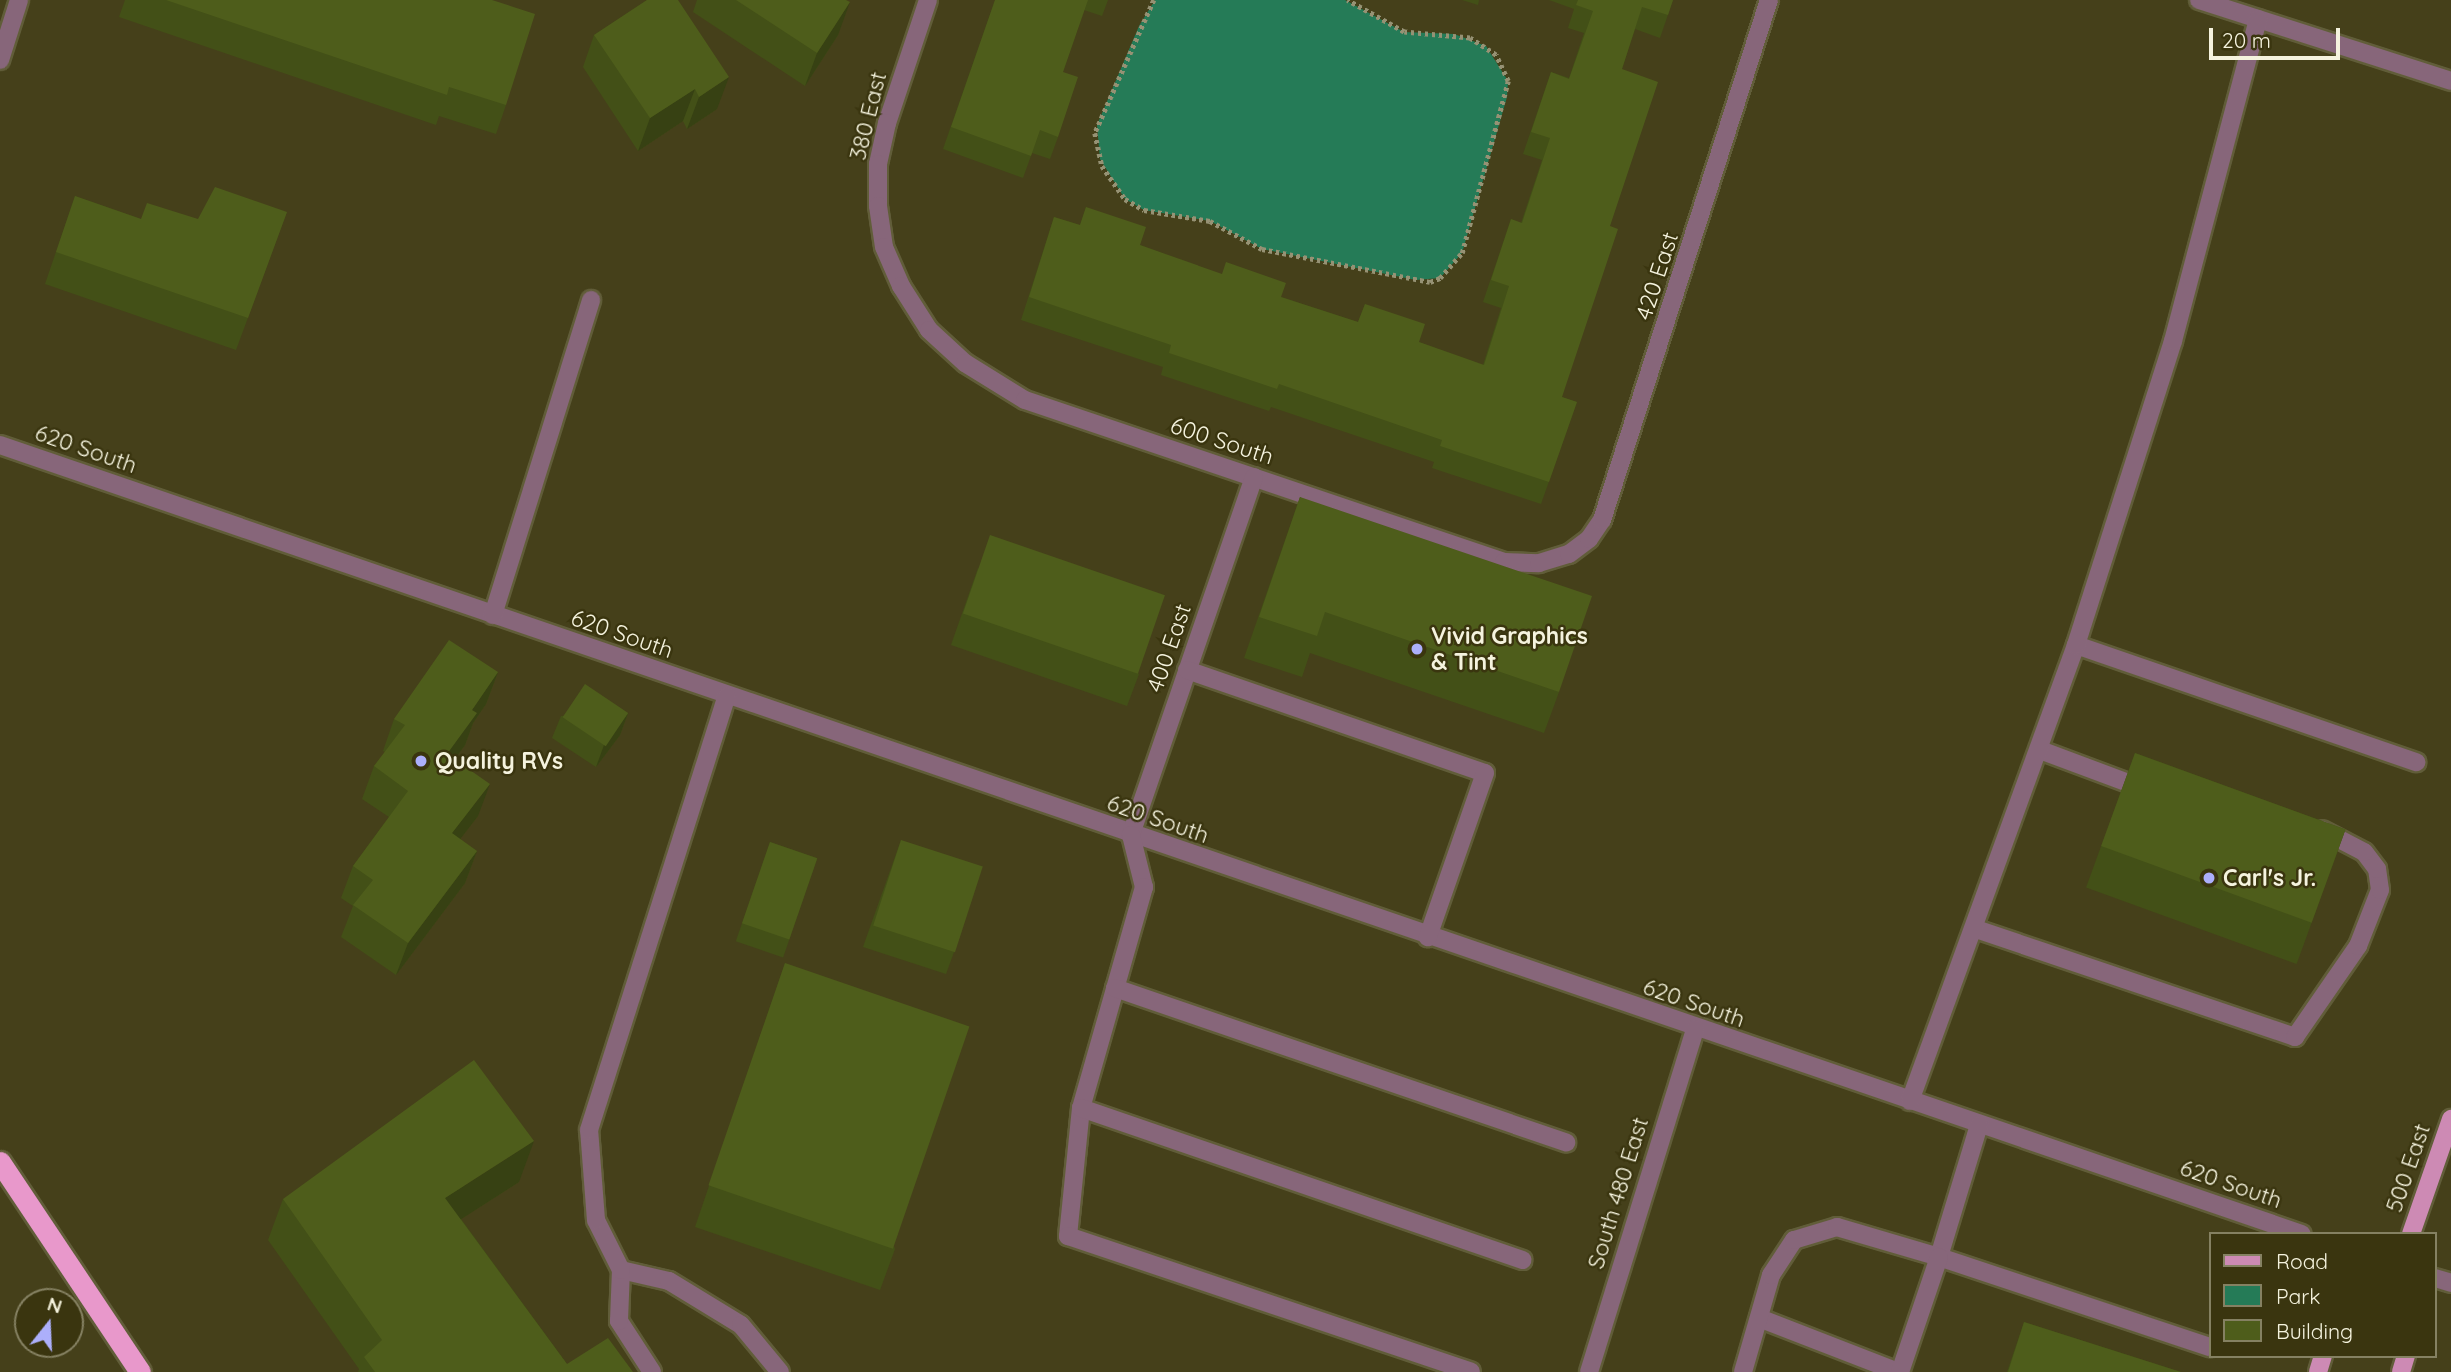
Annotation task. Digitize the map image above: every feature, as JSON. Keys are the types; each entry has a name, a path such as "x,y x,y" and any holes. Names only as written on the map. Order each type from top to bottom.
{"highway":[{"path":"0,1161 140,1372"}],"main road":[{"name":"500 East","path":"2412,1232 2451,1119"}],"street":[{"path":"0,60 19,0"},
{"name":"380 East","path":"901,286 884,247 878,164 887,123 928,0"},
{"name":"420 East","path":"1569,554 1590,539 1602,520 1769,0"},
{"path":"2199,0 2451,81"},
{"path":"1910,1101 1976,929 2076,645 2173,341 2258,19"},
{"name":"600 South","path":"901,286 929,330 965,363 1025,400 1504,562 1539,563 1569,554"},
{"path":"493,615 591,300"},
{"name":"620 South","path":"0,445 1695,1029 2296,1232"},
{"name":"400 East","path":"1131,835 1254,477"},
{"path":"2076,645 2416,762"},
{"path":"1187,670 1485,773 1429,937"},
{"path":"652,1372 619,1321 621,1270 596,1220 589,1130 727,696"},
{"path":"2040,750 2167,797"},
{"path":"1976,929 2295,1037 2358,946 2380,890 2377,869 2364,852 2309,824"},
{"path":"1131,835 1144,887 1081,1108 1068,1236 1471,1372"},
{"path":"1115,988 1566,1142"},
{"name":"South 480 East","path":"1589,1372 1695,1029"},
{"path":"1081,1108 1523,1260"},
{"path":"1759,1318 1898,1372 1939,1257 1979,1125"},
{"path":"1743,1372 1772,1276 1794,1240 1837,1227 1939,1257 2210,1347"},
{"path":"621,1270 669,1280 741,1325 780,1372"}],"path":[{"path":"1154,0 1095,133 1102,166 1125,199 1144,210 1210,221 1262,249 1430,282 1462,253 1508,81 1496,55 1470,38 1405,33 1347,0"}],"green space":[{"path":"1155,0 1345,0 1404,32 1454,34 1486,46 1508,81 1507,97 1462,253 1440,278 1416,280 1262,249 1210,221 1144,210 1125,199 1100,159 1097,125 1139,26"}],"building":[{"path":"166,0 492,0 535,14 506,105 449,87 447,95"},
{"path":"647,0 678,0 729,77 699,97 695,89 650,118 594,35"},
{"path":"736,0 846,0 850,2 817,53"},
{"path":"995,0 1088,0 1063,72 1078,77 1058,137 1040,130 1031,156 951,127"},
{"path":"1578,0 1673,0 1668,15 1642,7 1622,69 1658,82 1610,226 1618,229 1562,397 1577,402 1549,482 1440,446 1442,440 1279,384 1277,389 1169,353 1171,345 1029,297 1054,217 1080,225 1086,207 1146,227 1140,245 1222,274 1226,262 1286,283 1281,297 1358,322 1365,304 1425,324 1419,342 1484,365 1509,286 1491,280 1511,219 1522,223 1550,138 1531,132 1551,72 1569,79 1593,11 1576,5"},
{"path":"215,187 287,212 248,318 56,252 75,196 141,219 147,203 198,219"},
{"path":"1300,497 1592,596 1559,692 1325,612 1317,636 1259,617"},
{"path":"990,535 1165,595 1138,674 963,613"},
{"path":"449,640 498,672 472,710 477,713 447,754 490,784 452,833 477,851 408,943 353,905 373,880 353,866 408,791 374,766 405,725 394,719"},
{"path":"585,684 628,713 606,746 563,717"},
{"path":"2135,753 2345,830 2312,923 2101,846"},
{"path":"901,840 983,867 955,952 873,926"},
{"path":"770,842 817,858 789,940 742,923"},
{"path":"785,963 969,1026 893,1249 708,1185"},
{"path":"474,1060 534,1141 445,1198 567,1364 608,1338 633,1372 375,1372 364,1357 382,1340 283,1199"},
{"path":"2024,1322 2181,1372 2008,1372"}],"place":[{"name":"Vivid Graphics & Tint","path":"1417,649"},
{"name":"Quality RVs","path":"421,761"},
{"name":"Carl's Jr.","path":"2209,878"}]}
